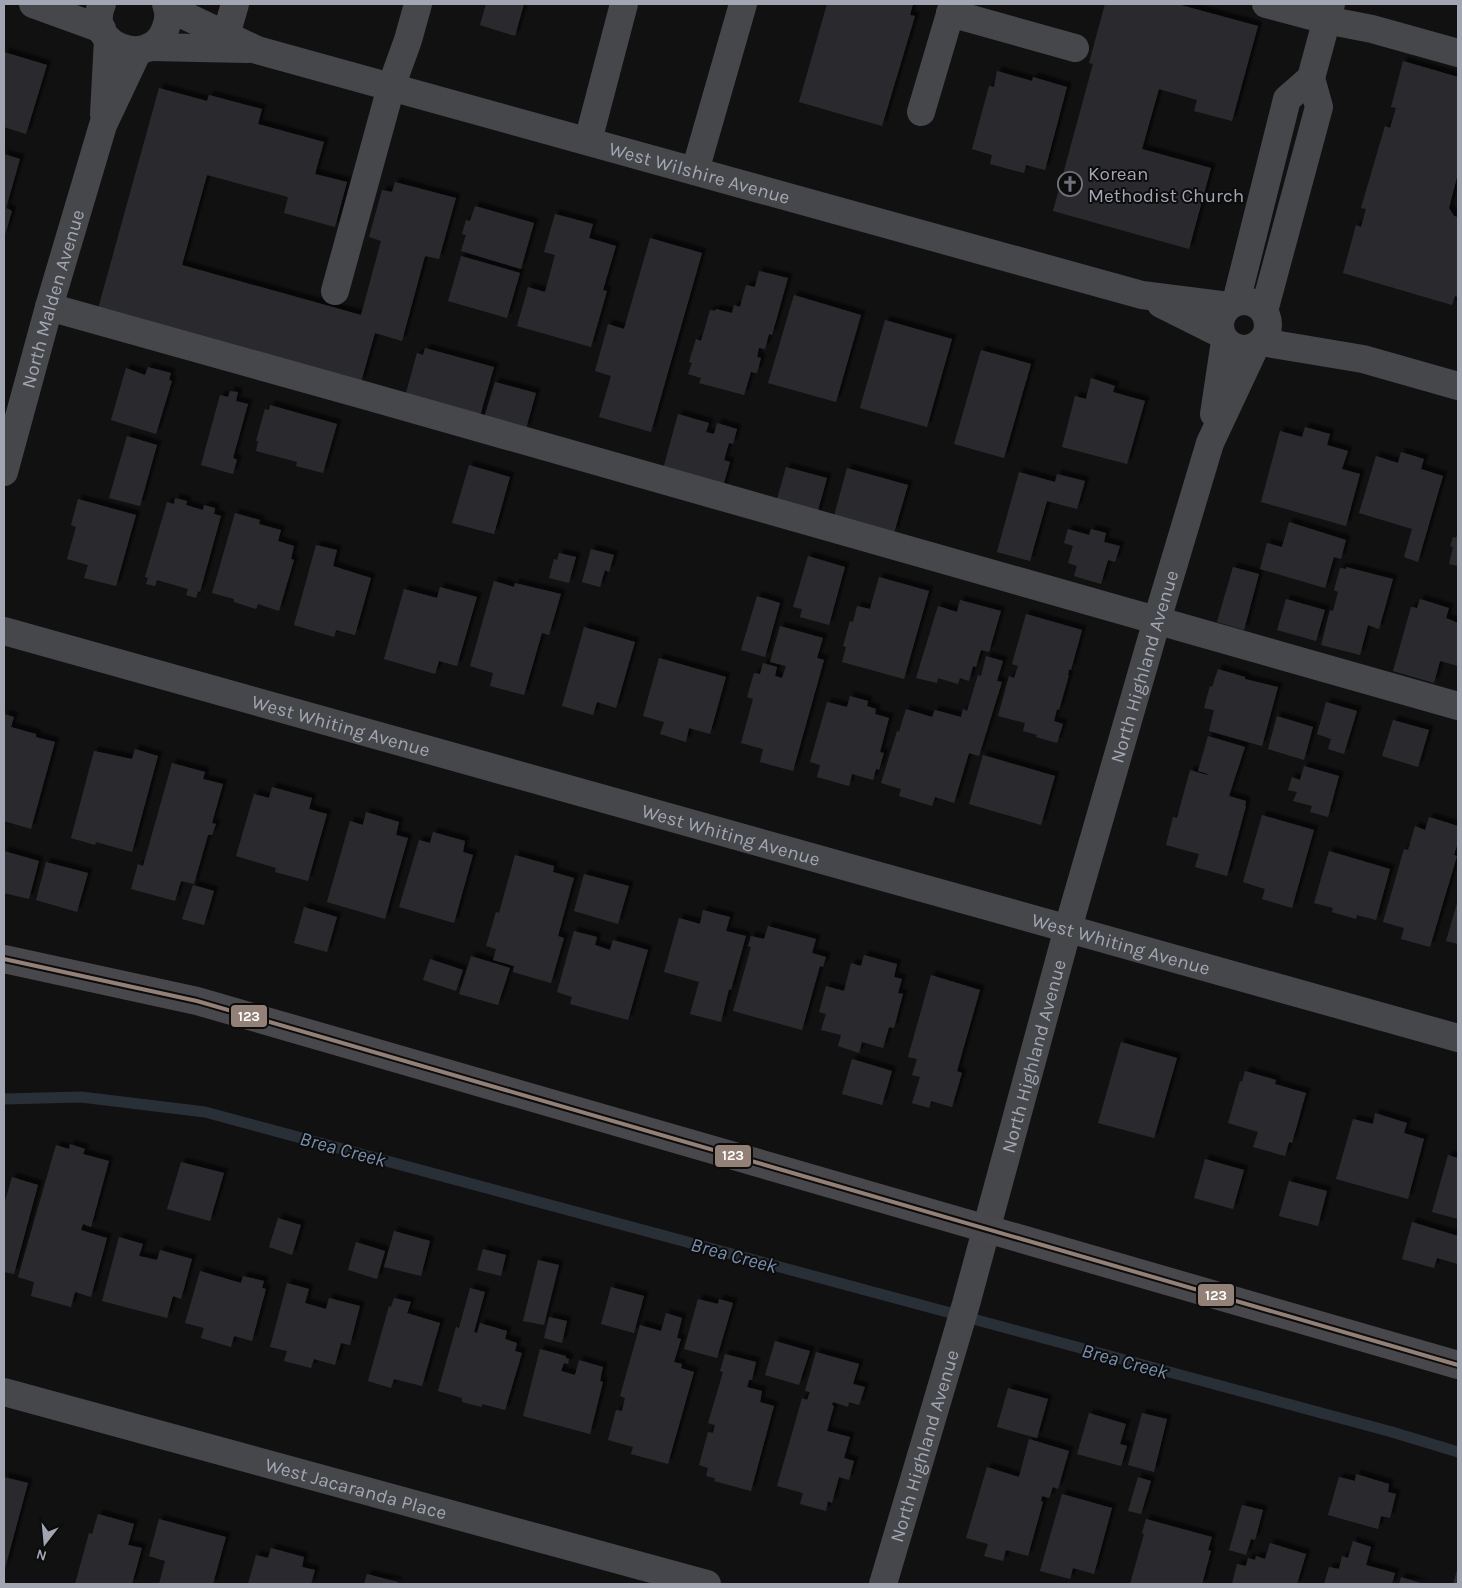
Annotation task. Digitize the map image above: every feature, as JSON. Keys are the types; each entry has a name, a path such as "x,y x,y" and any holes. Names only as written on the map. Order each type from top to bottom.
{"main road":[{"path":"4,959 197,1001 1458,1365"}],"street":[{"path":"33,4 104,24"},
{"path":"226,35 235,4"},
{"path":"336,291 391,87 408,40 418,4"},
{"path":"588,141 624,4"},
{"path":"695,171 743,4"},
{"path":"1266,4 1328,12 1372,29 1458,54"},
{"name":"West Wilshire Avenue","path":"167,6 257,50 1142,295 1232,304"},
{"name":"North Malden Avenue","path":"4,472 49,307 103,125 144,49 159,40 165,30 168,19 167,6"},
{"path":"921,112 951,9 1075,48"},
{"path":"1232,304 1287,99 1310,78 1328,12"},
{"name":"West Wilshire Avenue","path":"104,24 117,46 127,50 257,50"},
{"name":"North Malden Avenue","path":"103,125 104,24"},
{"name":"North Highland Avenue","path":"883,1584 948,1369 1068,928 1210,442 1262,330 1319,107 1310,78"},
{"name":"West Wilshire Avenue","path":"1142,295 1223,337"},
{"path":"1243,300 1251,301 1258,306 1262,330 1246,350 1238,349 1231,346 1223,337 1220,318 1223,311 1232,304 1243,300"},
{"path":"49,307 1458,706"},
{"path":"1262,330 1458,386"},
{"name":"North Highland Avenue","path":"1210,442 1223,337"},
{"name":"West Whiting Avenue","path":"4,631 1458,1038"},
{"name":"West Jacaranda Place","path":"4,1392 708,1584"}],"building":[{"path":"486,4 524,4 515,36 480,25"},
{"path":"827,4 913,4 910,15 915,16 882,126 799,102"},
{"path":"1105,4 1177,4 1258,26 1232,121 1194,111 1197,100 1159,89 1142,149 1211,168 1189,249 1053,211 1093,64 1089,63"},
{"path":"4,52 47,65 26,134 4,127"},
{"path":"1403,61 1458,77 1458,173 1449,208 1454,216 1458,217 1458,297 1455,296 1452,305 1343,273 1356,225 1361,227 1366,209 1361,208 1385,126 1390,128 1396,108 1391,107"},
{"path":"997,71 1032,81 1033,77 1067,87 1045,170 1026,165 1024,173 990,164 992,155 972,149 989,86 994,87"},
{"path":"159,88 207,101 209,95 262,109 258,124 324,142 315,174 347,182 335,227 284,213 288,197 207,175 182,265 361,315 381,241 369,237 382,190 392,192 395,182 456,198 439,259 425,256 402,341 375,333 361,382 98,309"},
{"path":"4,154 20,159 6,208 12,211 4,238"},
{"path":"475,206 534,223 521,269 461,251 466,235 462,234 466,220 470,221"},
{"path":"555,214 593,224 589,238 616,246 603,290 607,291 591,347 517,326 528,287 545,292 555,255 544,252"},
{"path":"650,238 702,253 651,432 599,417 611,376 595,371 608,324 624,329"},
{"path":"461,256 520,273 507,318 448,301"},
{"path":"759,271 788,278 772,335 769,334 765,349 759,348 757,357 761,358 757,373 751,372 744,395 699,383 701,378 688,374 692,363 689,362 696,339 701,341 710,310 715,311 716,309 732,313 734,305 740,307 746,285 755,287"},
{"path":"794,295 861,315 836,402 768,383"},
{"path":"885,320 952,339 927,427 860,408"},
{"path":"425,348 494,367 479,420 404,400 417,353 423,355"},
{"path":"981,350 1031,364 1004,458 954,444"},
{"path":"148,367 171,373 169,380 172,381 156,434 111,420 126,368 145,375"},
{"path":"1091,378 1115,386 1113,392 1145,401 1127,464 1062,447 1075,396 1086,399"},
{"path":"495,382 536,393 526,429 484,418"},
{"path":"230,391 238,392 236,401 248,404 233,458 237,460 233,474 201,465 220,395 228,397"},
{"path":"270,405 337,424 323,473 296,466 297,462 256,451 258,441 256,441 265,409 269,410"},
{"path":"678,414 709,423 706,432 714,434 717,423 737,429 733,444 729,443 724,460 730,462 722,490 662,473"},
{"path":"1305,427 1330,434 1327,445 1348,451 1342,469 1360,474 1346,526 1261,502 1280,431 1302,437"},
{"path":"127,436 157,445 140,506 109,498"},
{"path":"1401,452 1424,459 1421,469 1443,476 1418,562 1404,557 1412,529 1359,513 1376,456 1398,463"},
{"path":"469,465 510,477 494,534 452,523"},
{"path":"786,467 827,478 817,514 776,503"},
{"path":"847,468 908,485 894,533 834,516"},
{"path":"1019,472 1055,482 1057,474 1085,481 1077,509 1047,501 1030,561 997,552"},
{"path":"175,498 187,501 186,505 203,510 204,505 215,508 214,514 221,516 200,592 198,591 196,598 186,595 188,589 157,580 155,586 146,584 148,578 145,577 167,502 174,504"},
{"path":"78,499 136,515 116,586 84,578 88,565 67,559 76,527 71,525"},
{"path":"235,513 260,520 259,524 281,530 278,541 294,546 291,559 294,560 279,611 258,604 256,609 234,602 234,599 212,593"},
{"path":"1289,522 1346,540 1341,559 1334,557 1325,588 1260,569 1267,543 1282,547"},
{"path":"1068,529 1089,535 1091,529 1106,533 1104,542 1120,546 1115,562 1108,560 1101,584 1074,576 1077,566 1068,563 1073,546 1064,543"},
{"path":"1458,532 1458,566 1449,564 1453,547 1450,546 1453,537 1456,538"},
{"path":"316,545 337,550 333,566 371,578 355,635 336,630 334,637 294,625"},
{"path":"591,549 614,555 609,572 605,570 600,587 582,582"},
{"path":"559,553 576,557 569,583 549,578 554,559 557,560"},
{"path":"808,556 845,567 829,625 800,617 802,609 793,607"},
{"path":"1233,567 1259,574 1244,630 1217,622"},
{"path":"1346,567 1393,579 1379,629 1368,625 1360,655 1321,645 1330,610 1333,611 1338,592 1334,590 1340,568 1346,569"},
{"path":"879,577 929,591 904,679 842,662 846,647 843,646 850,621 853,622 857,606 870,609"},
{"path":"494,581 514,587 515,583 561,594 549,635 542,633 524,695 490,686 493,673 470,666"},
{"path":"440,587 477,597 457,666 439,661 435,674 384,659 404,589 437,598"},
{"path":"757,596 780,603 765,657 741,650"},
{"path":"1286,599 1325,610 1316,641 1277,630"},
{"path":"1420,599 1449,608 1446,618 1458,623 1458,666 1440,661 1434,683 1393,671 1411,607 1417,608"},
{"path":"960,600 1001,611 989,652 981,650 976,667 973,666 969,681 960,678 958,684 938,678 937,683 916,678 938,606 957,612"},
{"path":"1026,614 1082,630 1071,670 1069,669 1059,710 1057,709 1054,721 1063,724 1057,743 1023,731 1025,723 998,716 1009,676 1014,678 1018,666 1012,664"},
{"path":"780,626 823,638 817,658 824,660 793,771 760,762 763,749 741,743 753,699 747,697 754,673 760,674 763,663 777,667 775,676 782,678 786,666 770,662"},
{"path":"584,627 635,642 616,708 597,702 593,715 562,706"},
{"path":"986,656 1003,661 997,681 1002,682 979,756 969,753 954,803 935,797 932,806 899,796 901,789 881,783 906,709 932,717 935,710 961,717 963,709 967,711 978,675 981,676"},
{"path":"659,658 726,677 710,734 689,728 686,742 660,734 664,722 643,716"},
{"path":"1218,669 1245,677 1245,679 1278,687 1262,746 1209,731 1214,710 1204,708 1210,686 1212,687"},
{"path":"850,696 868,701 867,706 876,709 875,714 889,718 880,752 884,753 879,770 876,769 873,780 852,774 849,786 817,777 820,765 810,762 827,702 847,707"},
{"path":"1326,702 1357,711 1344,754 1328,749 1331,739 1317,734"},
{"path":"4,714 14,717 11,727 55,742 31,829 4,821"},
{"path":"1277,716 1313,727 1304,760 1268,749"},
{"path":"1393,720 1429,730 1418,767 1382,756"},
{"path":"1208,736 1245,747 1229,796 1246,801 1246,806 1227,876 1195,867 1199,854 1166,845 1173,817 1177,818 1190,770 1208,774 1198,771"},
{"path":"135,749 158,756 132,852 96,842 95,845 71,838 94,751 132,759"},
{"path":"983,755 1055,776 1041,825 969,804"},
{"path":"172,763 205,772 203,779 223,784 212,823 216,824 212,835 208,835 194,884 181,881 175,901 131,889 138,864 143,866"},
{"path":"1304,766 1339,776 1328,817 1310,812 1312,806 1293,801 1297,792 1288,790 1292,777 1300,780"},
{"path":"272,787 312,798 309,809 327,814 308,881 275,872 276,868 236,856 254,794 269,798"},
{"path":"366,812 399,822 396,835 408,838 385,919 327,902 350,821 363,825"},
{"path":"1262,815 1314,830 1292,908 1262,899 1265,889 1243,882"},
{"path":"1429,817 1458,826 1458,842 1454,855 1457,856 1430,947 1401,939 1404,928 1383,922 1404,849 1408,850 1415,826 1425,830"},
{"path":"433,832 465,841 463,852 473,855 454,923 399,907 419,840 430,843"},
{"path":"4,851 39,861 29,899 4,893"},
{"path":"1329,851 1390,869 1376,920 1357,915 1356,919 1332,912 1333,908 1314,903"},
{"path":"515,855 554,866 553,872 574,878 558,936 564,938 551,983 513,972 514,966 493,960 496,949 486,946 496,912 499,913"},
{"path":"46,862 88,873 77,912 36,900"},
{"path":"584,874 629,886 618,924 574,911"},
{"path":"193,885 214,891 204,925 182,919"},
{"path":"1458,900 1458,944 1446,941"},
{"path":"304,907 337,917 327,952 294,943"},
{"path":"703,910 730,917 726,931 746,936 731,990 729,989 721,1022 690,1014 699,982 664,972 679,918 700,924"},
{"path":"768,926 816,939 812,953 826,957 823,967 820,966 802,1030 733,1011 751,947 748,946 751,936 764,939"},
{"path":"574,931 597,937 595,945 610,950 613,940 648,950 628,1020 570,1004 572,997 557,992"},
{"path":"864,955 897,964 894,977 902,979 898,993 903,994 894,1028 889,1027 883,1048 862,1042 859,1053 838,1046 841,1035 821,1030 826,1014 819,1012 826,986 844,991 851,963 861,966"},
{"path":"471,956 510,968 498,1005 459,994"},
{"path":"430,959 463,970 456,991 423,980"},
{"path":"931,975 980,990 957,1071 962,1073 952,1107 931,1101 929,1108 912,1103 920,1077 912,1075 917,1059 908,1057"},
{"path":"1121,1042 1177,1058 1154,1138 1098,1123"},
{"path":"852,1059 892,1071 882,1105 842,1094"},
{"path":"1245,1071 1276,1080 1275,1084 1306,1093 1292,1143 1289,1142 1285,1156 1253,1147 1258,1132 1228,1123 1240,1081 1242,1082"},
{"path":"1375,1113 1407,1123 1404,1133 1424,1139 1408,1199 1336,1179 1353,1119 1373,1124"},
{"path":"70,1144 85,1149 83,1154 109,1161 91,1227 83,1224 81,1230 107,1238 91,1297 75,1292 71,1307 31,1296 34,1282 18,1277 56,1145 69,1149"},
{"path":"1448,1155 1458,1158 1458,1219 1432,1212"},
{"path":"1205,1159 1244,1170 1233,1209 1194,1198"},
{"path":"181,1162 224,1173 210,1221 167,1209"},
{"path":"12,1177 38,1185 14,1274 4,1272 4,1205"},
{"path":"1289,1181 1327,1191 1318,1226 1279,1216"},
{"path":"278,1218 301,1225 292,1255 269,1247"},
{"path":"1412,1222 1458,1236 1458,1264 1437,1258 1434,1268 1402,1259"},
{"path":"394,1231 430,1241 421,1276 384,1267"},
{"path":"119,1237 143,1244 139,1256 157,1260 160,1250 192,1259 181,1299 173,1296 167,1318 102,1301"},
{"path":"356,1242 385,1251 377,1279 348,1270"},
{"path":"483,1249 506,1255 501,1276 477,1270"},
{"path":"538,1260 559,1265 544,1325 523,1321"},
{"path":"200,1271 241,1283 243,1276 264,1281 262,1288 266,1289 252,1341 234,1336 231,1347 201,1338 204,1328 185,1323"},
{"path":"287,1283 309,1289 305,1303 326,1309 329,1298 360,1306 350,1345 341,1343 335,1365 314,1359 311,1368 284,1361 287,1351 270,1347"},
{"path":"611,1287 644,1296 634,1333 601,1324"},
{"path":"470,1288 485,1292 474,1332 477,1333 480,1323 507,1331 505,1339 517,1343 515,1351 522,1353 505,1410 482,1404 482,1407 462,1402 462,1398 438,1391 456,1327 459,1328"},
{"path":"394,1298 411,1302 407,1313 440,1323 422,1386 394,1379 391,1388 368,1381 389,1306 391,1307"},
{"path":"698,1299 718,1304 719,1299 733,1303 717,1358 684,1349"},
{"path":"666,1313 682,1318 677,1338 681,1339 674,1362 682,1364 681,1368 694,1372 668,1464 631,1454 633,1447 608,1440 616,1410 622,1411 625,1398 620,1396 640,1325 661,1331"},
{"path":"549,1317 567,1321 562,1343 544,1338"},
{"path":"775,1341 810,1351 799,1385 765,1375"},
{"path":"540,1349 566,1356 569,1359 568,1364 564,1363 561,1371 575,1375 579,1360 603,1367 600,1381 603,1382 590,1434 523,1416"},
{"path":"816,1352 859,1364 853,1384 865,1387 859,1405 849,1402 848,1407 833,1402 832,1405 834,1406 827,1431 850,1437 844,1458 854,1461 849,1480 839,1477 832,1503 828,1501 826,1511 800,1504 803,1493 777,1486 802,1398 807,1400 810,1392 805,1391"},
{"path":"725,1354 756,1362 752,1380 749,1380 747,1387 762,1391 760,1402 774,1406 751,1491 714,1481 715,1478 706,1476 708,1468 699,1465 708,1432 713,1433 715,1425 708,1423 723,1372 720,1371"},
{"path":"1008,1388 1048,1399 1037,1438 997,1427"},
{"path":"1089,1413 1126,1424 1120,1444 1127,1446 1121,1466 1077,1454"},
{"path":"1142,1413 1167,1419 1154,1472 1128,1465"},
{"path":"1029,1439 1069,1451 1058,1489 1053,1487 1049,1498 1042,1496 1041,1501 1043,1502 1028,1556 1006,1550 1003,1561 984,1556 988,1544 966,1538 987,1467 1019,1477"},
{"path":"1356,1474 1389,1484 1388,1492 1396,1494 1390,1518 1381,1516 1378,1529 1328,1515 1339,1477 1355,1481"},
{"path":"4,1477 28,1483 4,1572"},
{"path":"1138,1477 1151,1481 1141,1514 1128,1511"},
{"path":"1062,1494 1112,1508 1094,1574 1073,1568 1070,1579 1040,1571"},
{"path":"1242,1505 1263,1510 1255,1540 1251,1539 1246,1555 1229,1550"},
{"path":"98,1514 134,1524 128,1545 142,1548 132,1584 75,1584 89,1533 92,1534"},
{"path":"159,1519 226,1537 213,1584 159,1584 165,1561 149,1556"},
{"path":"1146,1519 1212,1537 1208,1550 1211,1551 1202,1584 1130,1584 1144,1534 1142,1533"},
{"path":"1353,1541 1371,1547 1366,1565 1395,1573 1392,1584 1324,1584 1329,1567 1339,1569 1342,1556 1348,1558"},
{"path":"1270,1543 1306,1554 1297,1584 1232,1584 1237,1564 1246,1566 1248,1558 1255,1560 1256,1556 1265,1559"},
{"path":"271,1548 304,1557 302,1567 315,1570 311,1584 248,1584 256,1555 268,1558"},
{"path":"1458,1567 1458,1584 1453,1584"},
{"path":"367,1574 398,1582 398,1584 364,1584"},
{"path":"1401,1577 1424,1584 1399,1584"}],"waterway":[{"name":"Brea Creek","path":"4,1099 81,1097 205,1112 1392,1432 1458,1452"}],"transit line":[{"name":"123","path":"4,959 197,1001 1458,1365"}],"place":[{"name":"Korean Methodist Church","path":"1070,184"}]}
